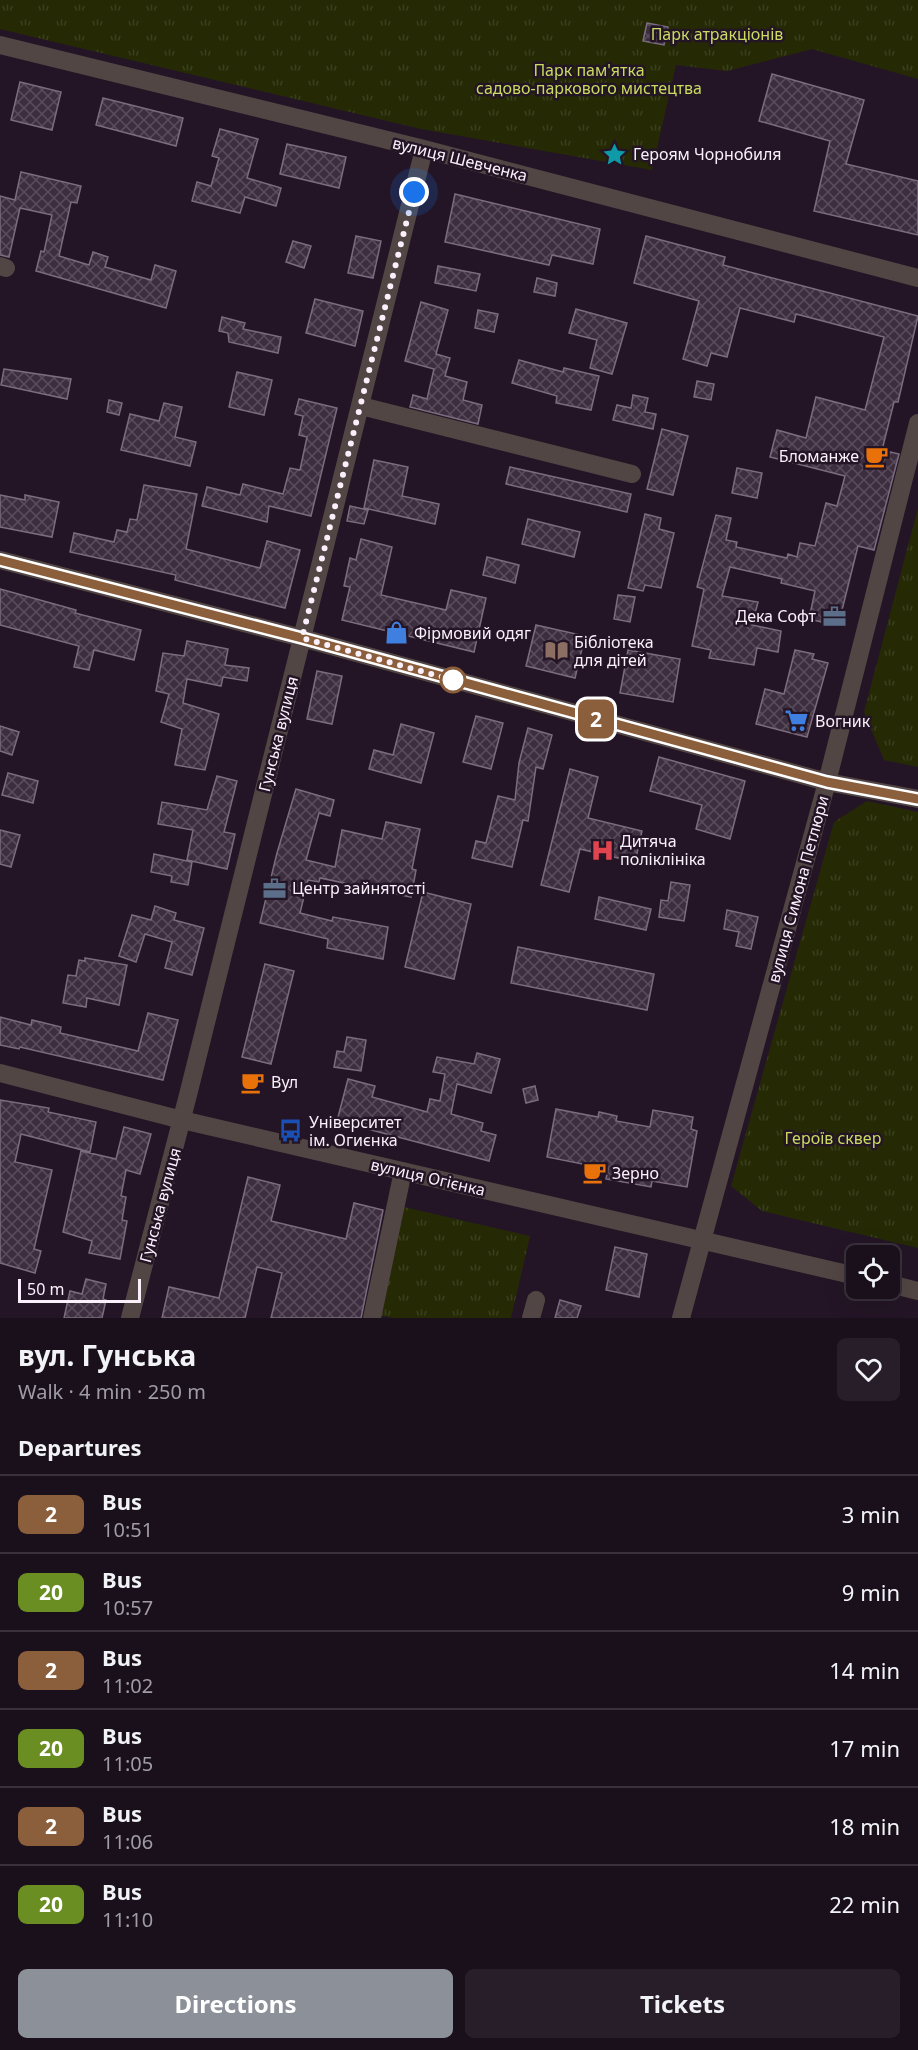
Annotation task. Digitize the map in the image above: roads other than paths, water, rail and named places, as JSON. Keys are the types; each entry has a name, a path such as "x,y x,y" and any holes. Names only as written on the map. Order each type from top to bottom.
{"street":[{"name":"вулиця Шевченка","path":"0,47 424,149 918,279"},
{"name":"Гунська вулиця","path":"130,1318 182,1120 424,149"},
{"path":"361,406 632,474"},
{"name":"вулиця Симона Петлюри","path":"681,1318 827,782 918,423"},
{"path":"0,560 302,638 827,782 918,799"},
{"name":"вулиця Огієнка","path":"0,1073 182,1120 846,1274"},
{"path":"372,1318 403,1172"},
{"path":"900,1286 918,1291"},
{"path":"531,1318 536,1300"}],"place":[{"name":"Героям Чорнобиля","path":"615,154"},
{"name":"Бломанже","path":"877,456"},
{"name":"Дека Софт","path":"834,616"},
{"name":"Фірмовий одяг","path":"396,633"},
{"name":"Бібліотека для дітей","path":"556,651"},
{"name":"Вогник","path":"797,721"},
{"name":"Дитяча поліклініка","path":"602,850"},
{"name":"Центр зайнятості","path":"274,888"},
{"name":"Вул","path":"253,1082"},
{"name":"Університет ім. Огиєнка","path":"291,1131"},
{"name":"Зерно","path":"594,1173"}],"park label":[{"name":"Парк атракціонів","path":"717,34"},
{"name":"Парк пам'ятка садово-паркового мистецтва","path":"589,79"},
{"name":"Героїв сквер","path":"833,1138"}]}
